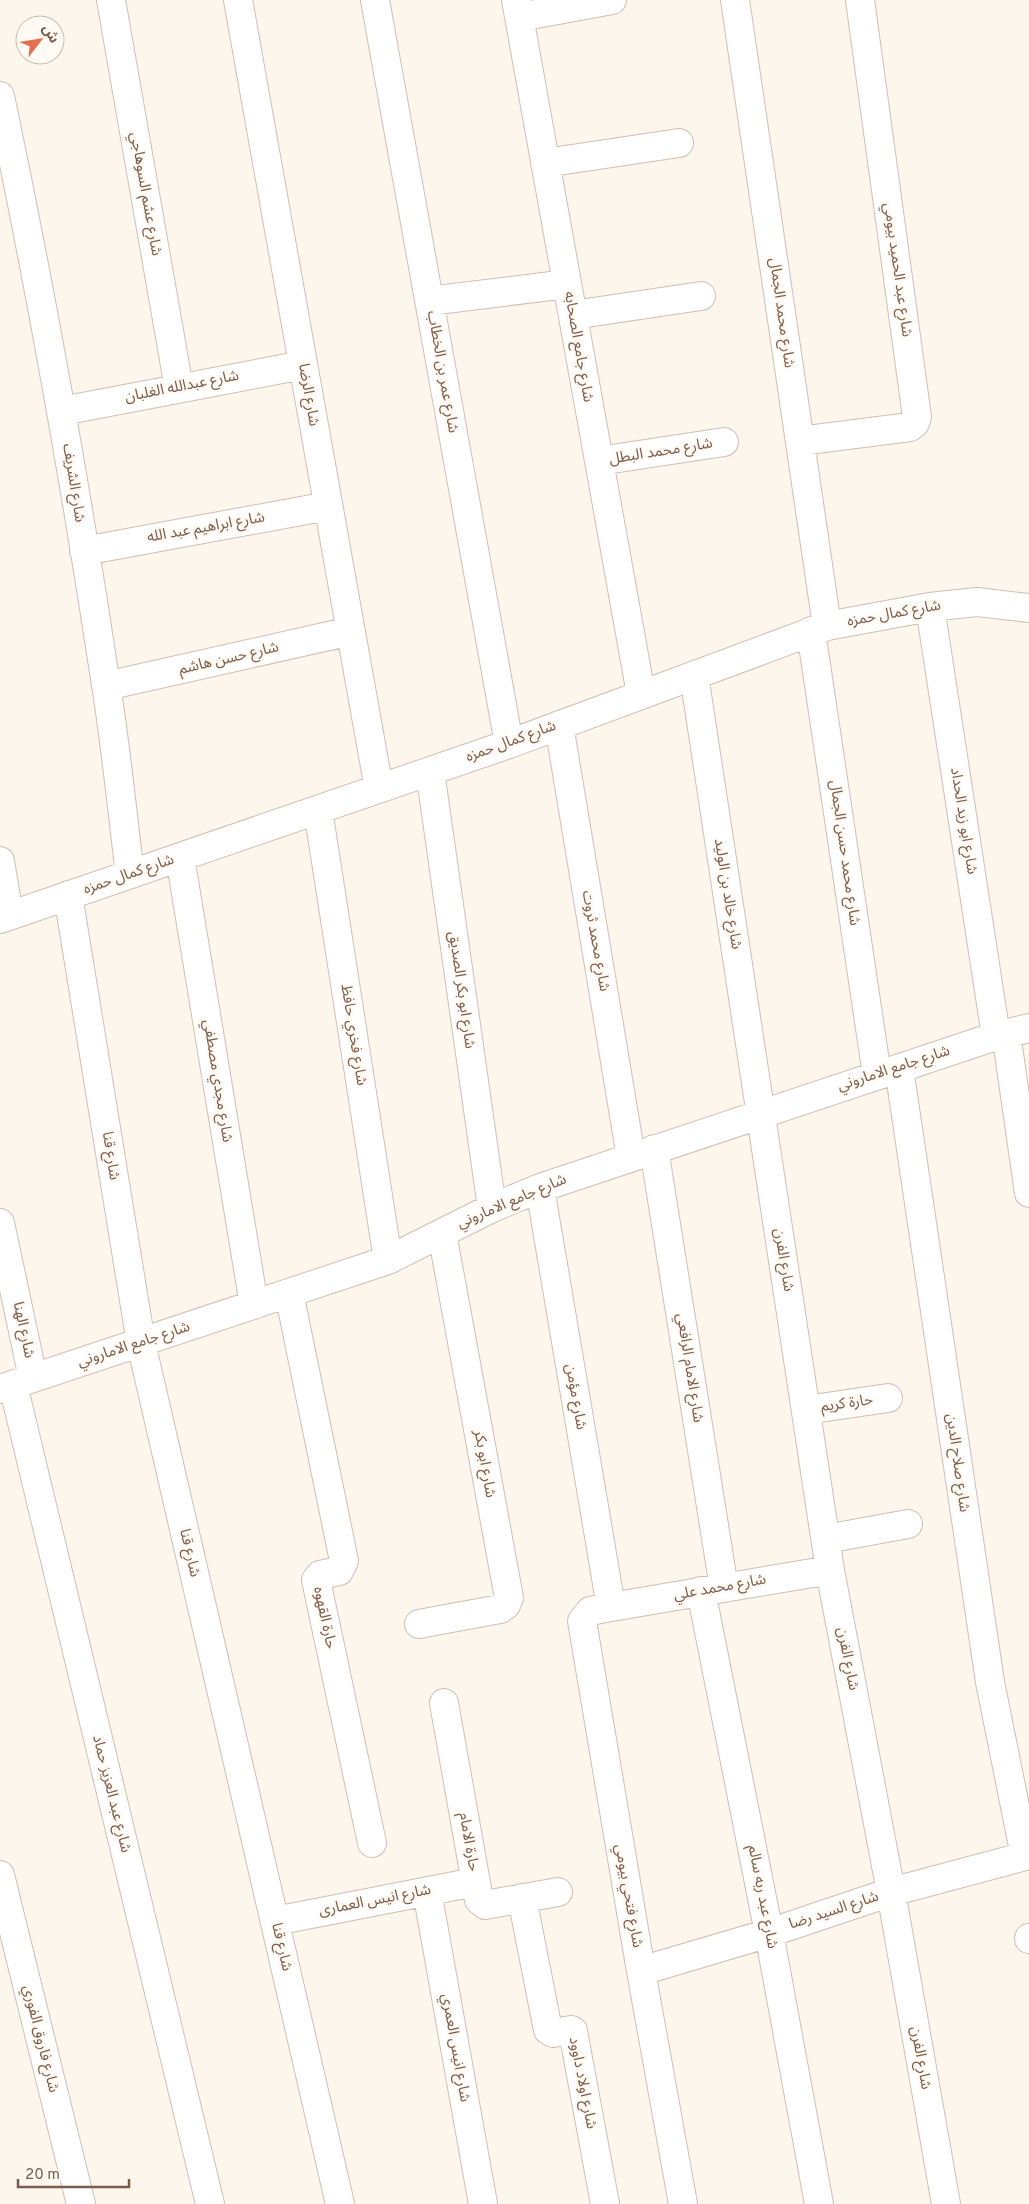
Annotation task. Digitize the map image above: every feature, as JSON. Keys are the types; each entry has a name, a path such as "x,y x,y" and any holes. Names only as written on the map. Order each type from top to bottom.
{"street":[{"name":"شارع عشم السوهاجي","path":"111,0 179,388"},
{"name":"شارع الرضا","path":"238,0 379,789"},
{"name":"شارع عمر بن الخطاب","path":"375,0 509,744"},
{"path":"518,9 612,0"},
{"name":"شارع محمد الجمال","path":"735,0 800,441 819,628"},
{"name":"شارع عبد الحميد بيومي","path":"800,441 910,427 915,423 917,417 860,0"},
{"name":"شارع جامع الصحابه","path":"518,9 641,694"},
{"name":"شارع الشريف","path":"0,96 32,249 62,410 106,686 130,874"},
{"path":"546,163 679,143"},
{"path":"429,301 567,284"},
{"path":"573,315 701,296"},
{"name":"شارع عبدالله الغلبان","path":"62,410 303,364"},
{"name":"شارع محمد البطل","path":"599,461 724,442"},
{"name":"شارع ابراهيم عبد الله","path":"84,551 328,506"},
{"name":"شارع كمال حمزه","path":"5,917 509,744 819,628 930,607 977,602 1029,608"},
{"name":"شارع ابو زيد الحداد","path":"930,607 1010,1032 1029,1193"},
{"name":"شارع محمد حسن الجمال","path":"819,628 888,1071"},
{"name":"شارع حسن هاشم","path":"106,686 351,631"},
{"name":"شارع خالد بن الوليد","path":"694,675 761,1113"},
{"name":"شارع محمد ثروت","path":"558,725 643,1153"},
{"name":"شارع ابو بكر الصديق","path":"430,771 492,1208"},
{"name":"شارع فخري حافظ","path":"318,810 388,1260"},
{"name":"شارع مجدي مصطفي","path":"180,857 254,1305"},
{"path":"0,861 5,917"},
{"name":"شارع قنا","path":"68,895 141,1343 340,2204"},
{"name":"شارع جامع الاماروني","path":"15,1384 388,1260 492,1208 540,1188 761,1113 1010,1032"},
{"name":"شارع صلاح الدين","path":"888,1071 990,1682 1027,1855"},
{"name":"شارع الفرن","path":"761,1113 830,1570 891,1892 946,2204"},
{"name":"شارع الامام الرافعي","path":"643,1153 712,1590"},
{"name":"شارع مؤمن","path":"540,1188 611,1607"},
{"name":"شارع الهنا","path":"0,1223 15,1384"},
{"name":"شارع ابو بكر","path":"419,1624 500,1609 506,1605 509,1598 442,1233"},
{"name":"حارة القهوه","path":"289,1293 344,1561 339,1571 320,1575 316,1580 372,1843"},
{"name":"شارع عبد العزيز حماد","path":"15,1384 210,2204"},
{"name":"حارة كريم","path":"806,1410 888,1398"},
{"path":"826,1539 908,1524"},
{"name":"شارع محمد علي","path":"611,1607 830,1570"},
{"name":"شارع عبد ربه سالم","path":"712,1590 769,1933 819,2204"},
{"name":"شارع فتحي بيومي","path":"611,1607 590,1611 583,1617 581,1626 683,2204"},
{"name":"حارة الامام","path":"444,1703 479,1900 485,1904 558,1892"},
{"name":"شارع السيد رضا","path":"641,1971 769,1933 891,1892 1027,1855"},
{"name":"شارع فاروق الفوري","path":"0,1875 81,2204"},
{"name":"شارع انيس العمارى","path":"274,1921 475,1882"},
{"name":"شارع انيس العمري","path":"427,1891 483,2204"},
{"name":"شارع اولاد داوود","path":"522,1898 548,2030 552,2033 573,2031 605,2204"}]}
